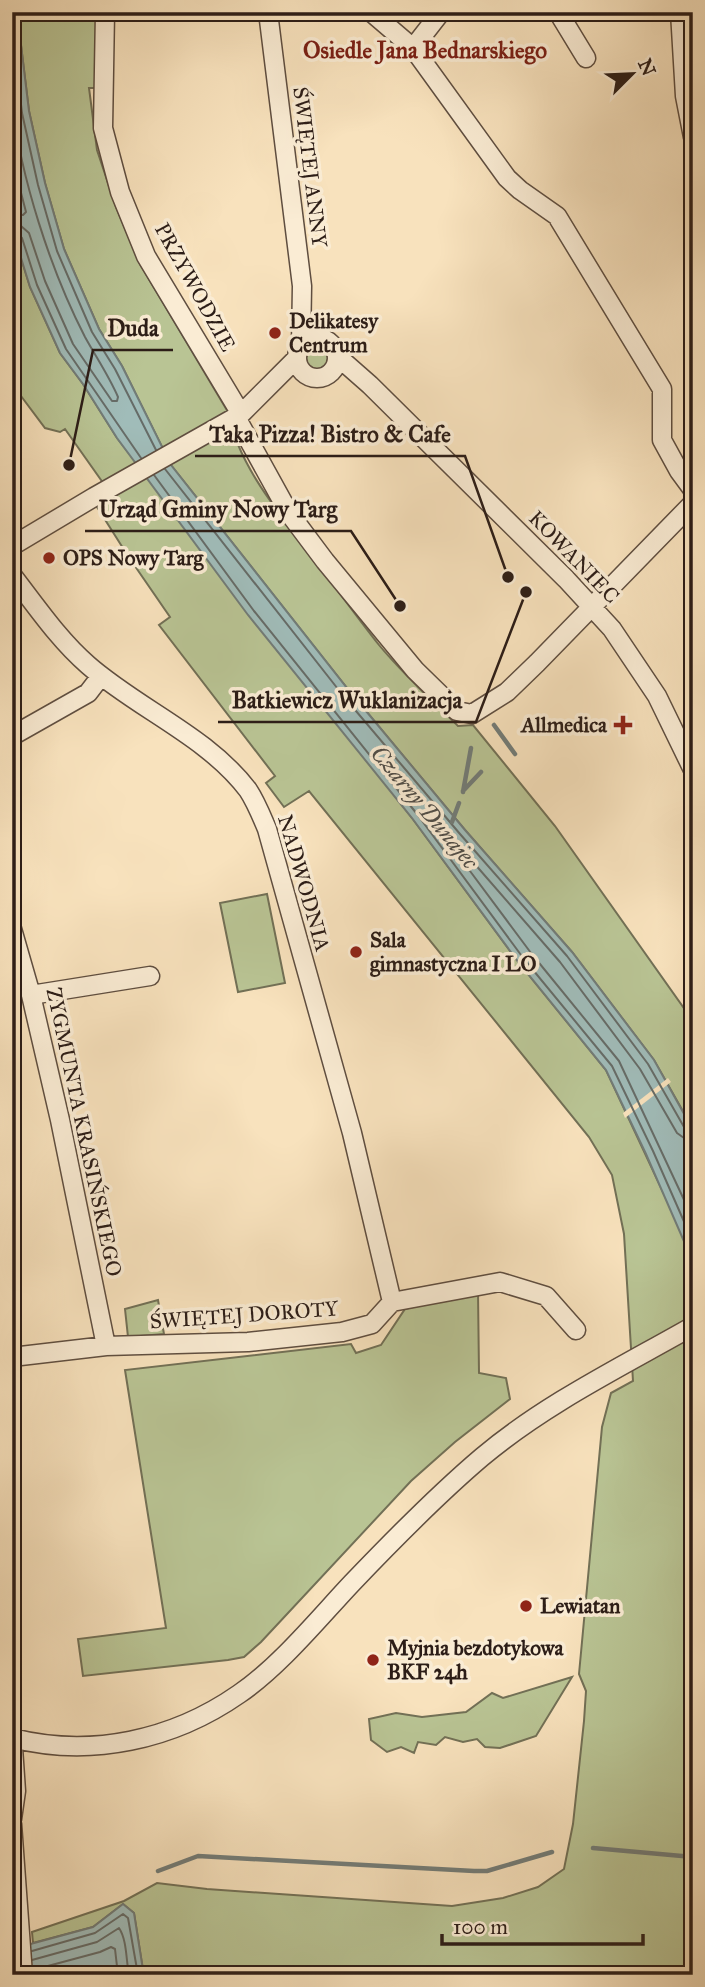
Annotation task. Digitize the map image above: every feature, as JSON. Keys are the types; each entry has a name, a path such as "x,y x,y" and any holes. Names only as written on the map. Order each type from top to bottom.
{"street":[{"name":"PRZYWODZIE","path":"105,12 103,128 120,192 146,256 240,415 289,513 396,649 457,711 472,714 507,692 693,503"},
{"name":"ŚWIĘTEJ ANNY","path":"268,12 302,286 299,352"},
{"path":"371,12 413,48 507,178 557,216 662,389 662,440 693,490"},
{"path":"413,48 441,12"},
{"path":"558,12 586,58"},
{"path":"680,12 685,96 693,137"},
{"name":"ŚWIĘTEJ ANNY","path":"302,286 323,338"},
{"path":"240,415 311,338 323,338 333,346 337,356 335,368 327,376 307,376 300,369 299,352"},
{"name":"KOWANIEC","path":"337,356 387,402 612,629 653,689 693,770"},
{"path":"12,546 307,376"},
{"name":"KOWANIEC","path":"327,376 352,383 387,402"},
{"name":"NADWODNIA","path":"12,575 55,630 86,663 215,756 247,790 258,807 267,828 352,1133 392,1302"},
{"path":"12,736 88,693 101,676"},
{"name":"ZYGMUNTA KRASIŃSKIEGO","path":"12,929 32,995 106,1346"},
{"path":"32,995 150,976"},
{"path":"392,1302 500,1282 546,1296 576,1330"},
{"name":"ŚWIĘTEJ DOROTY","path":"12,1357 106,1346 248,1342 342,1332 372,1324 392,1302"},
{"path":"23,1975 12,1821 16,1791 12,1737 63,1745 112,1745 129,1742 177,1727 241,1693 460,1476 526,1423 693,1326"}],"green space":[{"path":"17,12 101,12 100,88 89,88 97,150 116,207 140,264 228,412 241,451 273,505 370,634 417,687 458,726 473,725 555,826 693,1021 693,1129 654,1060 572,952 465,830 351,693 171,465 122,366 99,329 64,249 45,183 29,111"},
{"path":"12,229 30,287 60,353 117,438 412,818 519,963 606,1070 684,1237 693,1262 693,1700 690,1713 693,1755 693,1975 181,1975 143,1970 134,1913 123,1904 93,1927 33,1943 32,1932 124,1901 157,1883 452,1906 503,1898 538,1887 564,1869 573,1824 584,1721 586,1691 579,1674 602,1427 611,1393 633,1381 624,1234 612,1175 589,1137 309,791 284,807 266,783 275,776 159,625 170,617 97,507 113,497 65,429 60,432 45,428 12,384"},
{"path":"317,344 326,348 330,357 326,366 317,370 308,366 304,357 308,348"},
{"path":"267,894 285,983 238,992 220,903"},
{"path":"478,1291 479,1373 506,1378 510,1399 411,1481 261,1642 244,1657 83,1676 78,1639 166,1628 125,1370 351,1344 356,1353 381,1345 405,1309"},
{"path":"158,1300 164,1334 128,1337 125,1309"},
{"path":"572,1677 536,1736 500,1748 485,1747 477,1739 463,1742 445,1737 436,1745 418,1742 414,1753 401,1747 387,1752 371,1740 369,1719 396,1713 422,1717 466,1712 492,1693 503,1698"}],"water":[{"name":"Czarny Dunajec","path":"12,12 17,12 29,111 45,183 64,249 99,329 122,366 171,465 351,693 465,830 572,952 654,1060 693,1130 693,1262 606,1070 519,963 412,818 248,615 117,438 60,353 30,287 12,229"},
{"path":"123,1904 134,1913 143,1970 181,1975 12,1975 12,1949 93,1927"}],"pier":[{"path":"668,1078 671,1082 625,1118 623,1113"}],"waterway":[{"path":"494,725 515,754"},
{"path":"463,792 471,748"},
{"path":"463,791 481,772"},
{"name":"Czarny Dunajec","path":"452,822 459,803"},
{"path":"593,1848 693,1857"},
{"path":"158,1871 198,1856 487,1871 552,1852"}],"place":[{"name":"Delikatesy Centrum","path":"275,333"},
{"name":"Duda","path":"69,465"},
{"name":"OPS Nowy Targ","path":"49,558"},
{"name":"Taka Pizza! Bistro & Cafe","path":"508,577"},
{"name":"Batkiewicz Wuklanizacja","path":"526,592"},
{"name":"Urząd Gminy Nowy Targ","path":"400,606"},
{"name":"Allmedica","path":"623,725"},
{"name":"Sala gimnastyczna I LO","path":"356,952"},
{"name":"Lewiatan","path":"526,1606"},
{"name":"Myjnia bezdotykowa BKF 24h","path":"373,1660"}],"district":[{"name":"Osiedle Jana Bednarskiego","path":"425,50"}]}
